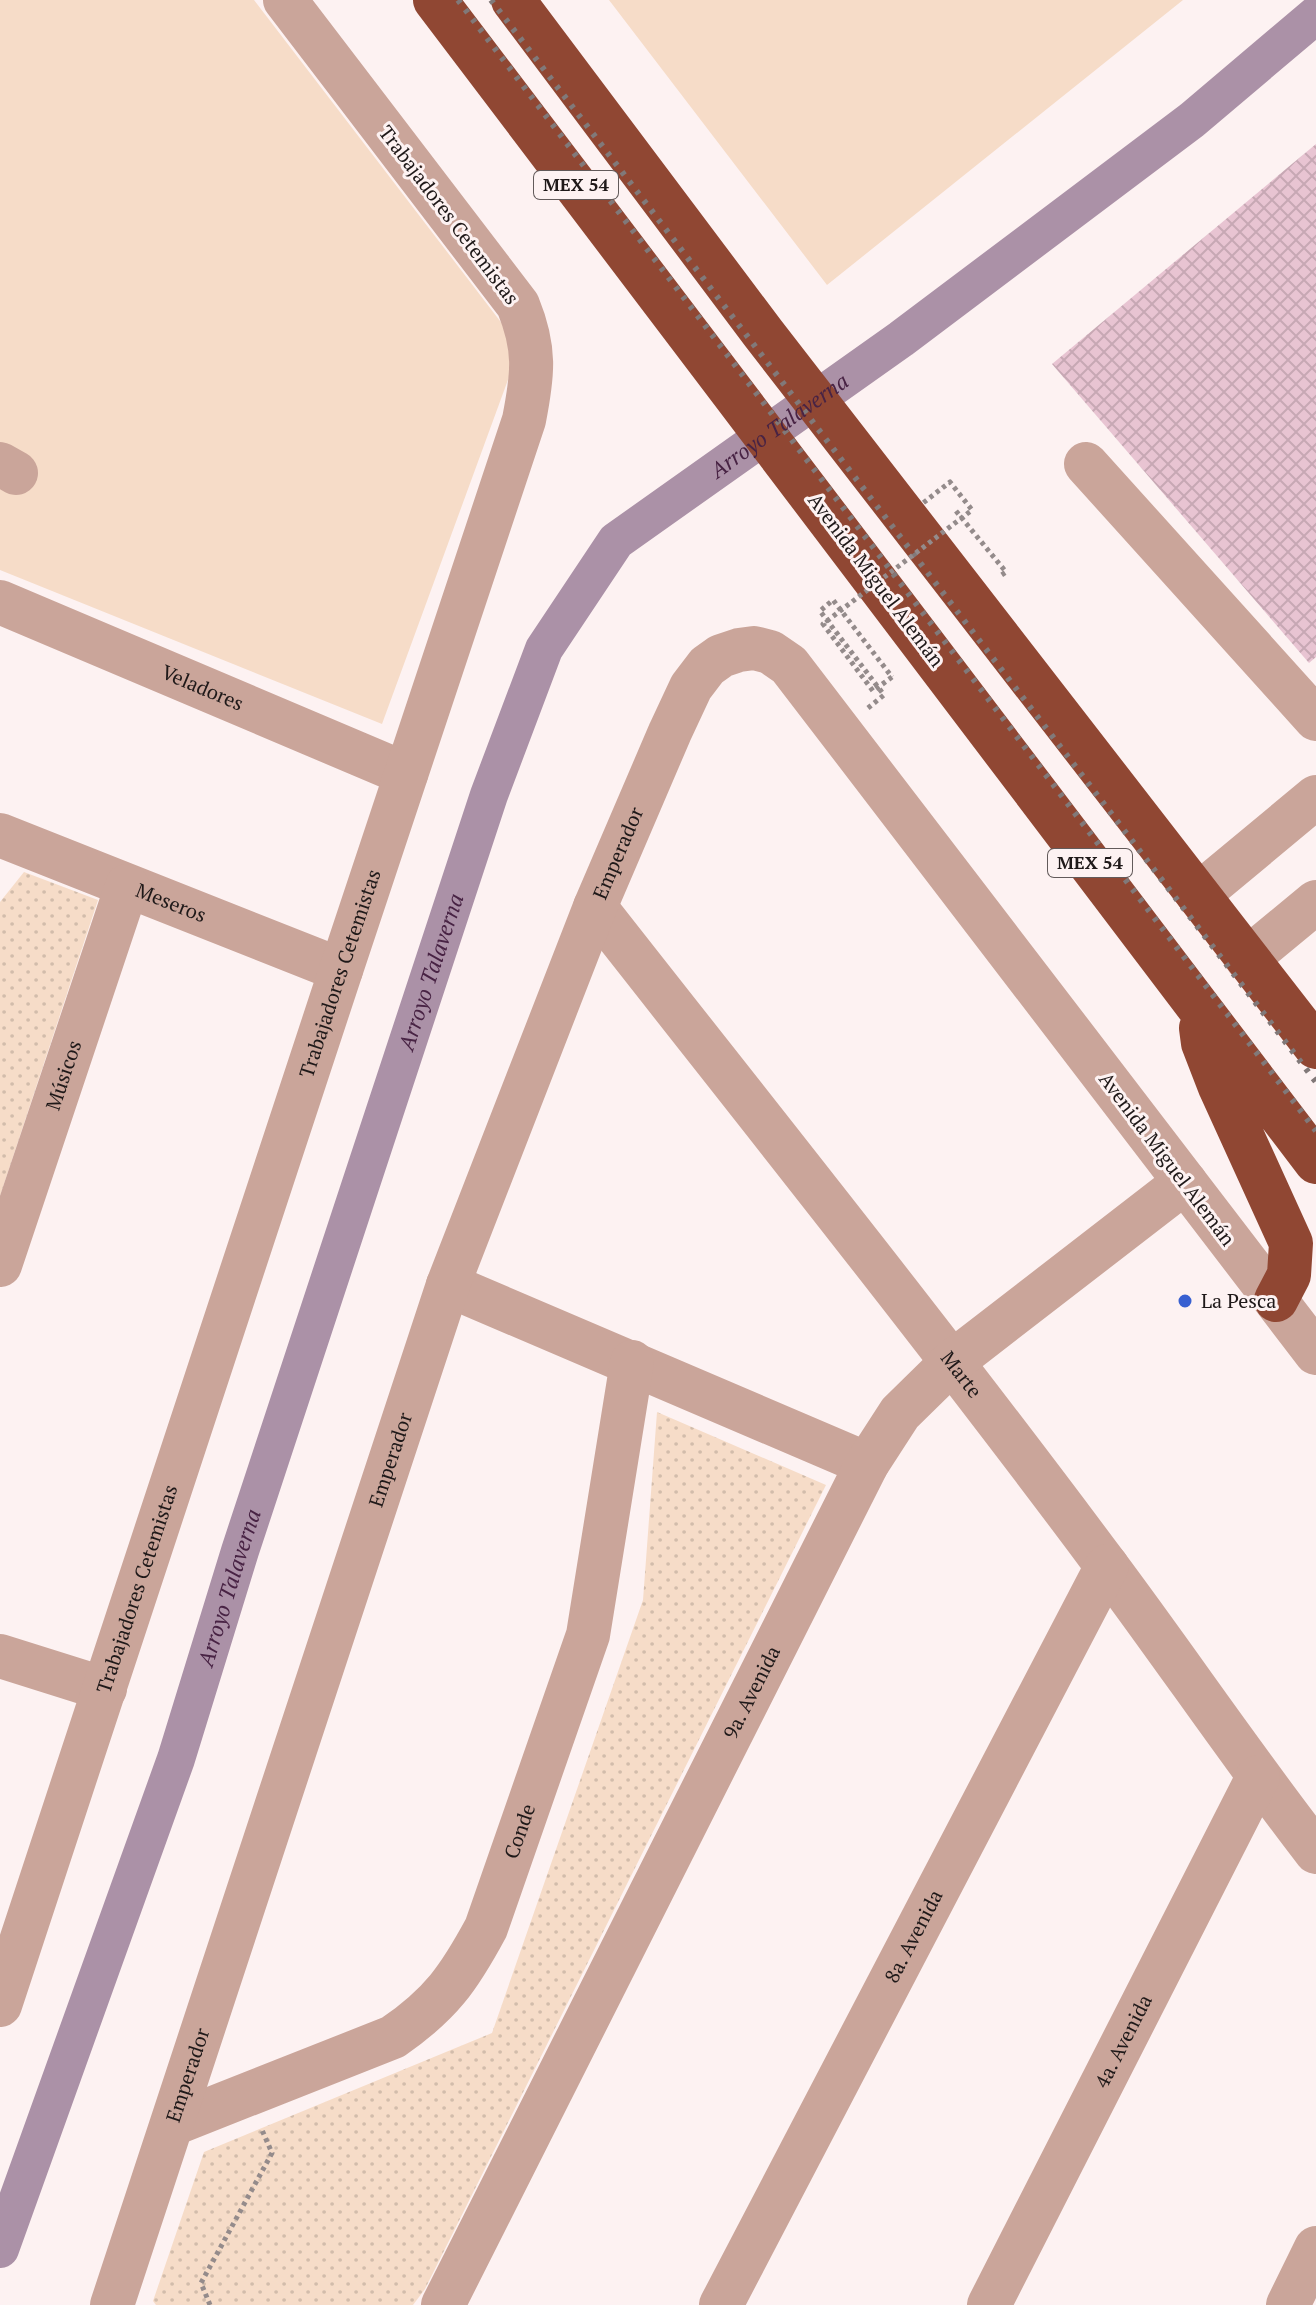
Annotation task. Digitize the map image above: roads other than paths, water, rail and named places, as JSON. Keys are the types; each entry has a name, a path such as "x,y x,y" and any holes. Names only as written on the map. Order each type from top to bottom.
{"highway":[{"name":"Avenida Miguel Alemán","path":"435,0 1316,1162"},
{"name":"MEX 54","path":"513,0 763,333 918,514 1198,895 1316,1047"},
{"path":"1198,1006 1203,1043 1220,1087 1291,1243 1289,1275 1276,1300"}],"street":[{"name":"Trabajadores Cetemistas","path":"0,2005 524,420 531,388 533,355 528,329 518,305 285,0"},
{"path":"1086,464 1316,719"},
{"name":"Veladores","path":"0,602 406,774"},
{"name":"Avenida Miguel Alemán","path":"739,650 754,648 770,652 789,665 1316,1353"},
{"name":"Emperador","path":"112,2305 448,1285 595,907 670,732 691,687 707,666 721,656 739,650"},
{"path":"1198,895 1316,797"},
{"name":"Meseros","path":"1,837 341,970"},
{"name":"Músicos","path":"0,1265 127,886"},
{"path":"1247,959 1316,902"},
{"name":"Marte","path":"595,907 952,1362 1107,1566 1258,1777 1316,1852"},
{"name":"9a. Avenida","path":"443,2305 867,1464 900,1413 952,1362 1185,1182"},
{"path":"448,1285 867,1464"},
{"name":"Conde","path":"173,2124 393,2037 422,2018 466,1965 486,1928 588,1635 632,1362"},
{"name":"8a. Avenida","path":"721,2305 1107,1566"},
{"path":"0,1656 105,1689"},
{"name":"4a. Avenida","path":"989,2305 1258,1777"},
{"path":"1288,2305 1316,2248"}],"waterway":[{"name":"Arroyo Talaverna","path":"0,2249 176,1759 240,1551 489,795 544,649 616,541 901,339 1192,120 1316,15"}],"railway":[{"path":"458,0 1316,1131"},
{"path":"491,0 1316,1082"}],"place":[{"name":"La Pesca","path":"1185,1301"}]}
